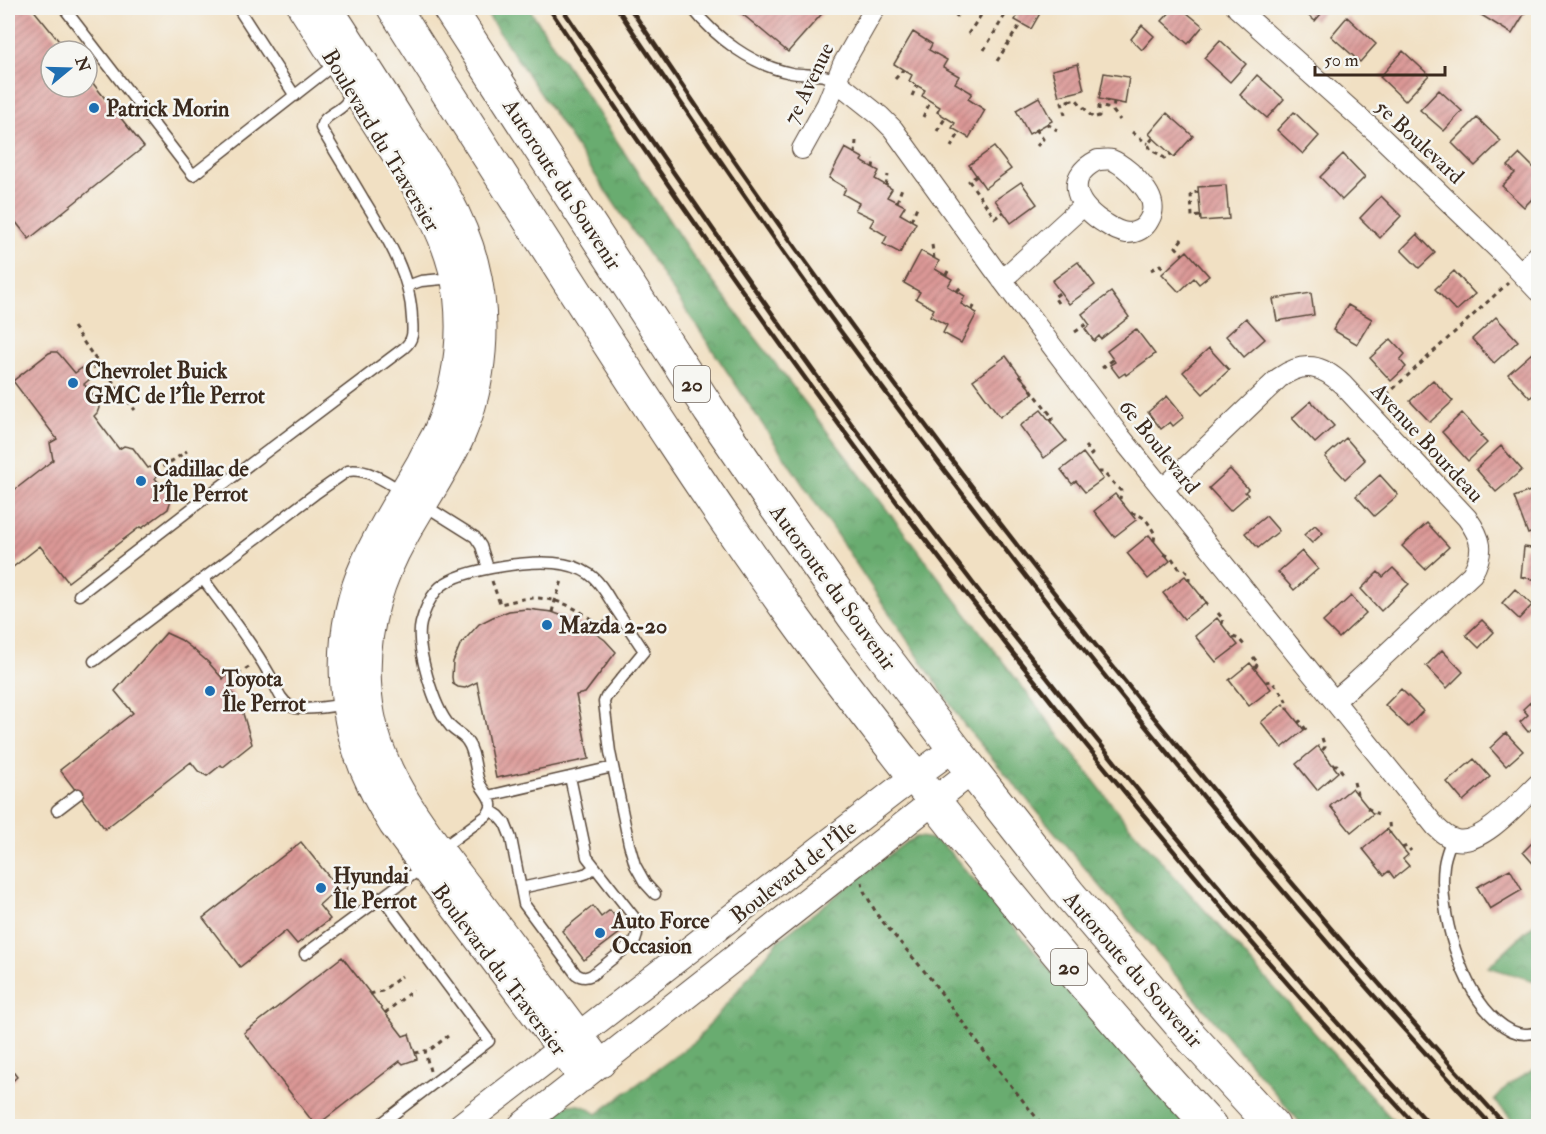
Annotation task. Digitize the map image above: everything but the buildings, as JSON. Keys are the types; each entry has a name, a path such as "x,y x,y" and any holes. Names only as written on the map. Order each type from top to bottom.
{"highway":[{"name":"20","path":"394,8 596,324 711,499 791,614 866,715 971,849 1079,979 1209,1126"},
{"name":"Autoroute du Souvenir","path":"449,8 746,465 857,621 963,760 1096,927 1198,1045 1273,1126"}],"street":[{"name":"Boulevard du Traversier","path":"301,8 346,56 435,172 469,240 481,293 484,332 481,374 461,438 366,559 353,592 347,616 343,663 351,733 369,783 392,825 423,867 592,1072"},
{"name":"Boulevard du Traversier","path":"330,8 346,56"},
{"name":"7e Avenue","path":"802,149 827,104 843,64 875,8"},
{"name":"5e Boulevard","path":"1236,8 1379,135 1539,291"},
{"name":"Boulevard du Traversier","path":"363,81 445,249 456,295 459,341 452,386 445,410 376,602 368,646 372,716 386,762 409,802 570,1043"},
{"name":"6e Boulevard","path":"836,81 893,129 1002,280 1119,435 1436,827 1443,834 1452,838"},
{"path":"1002,280 1083,206"},
{"path":"1521,272 1539,255"},
{"name":"Avenue Bourdeau","path":"1164,488 1279,378 1288,371 1311,367 1331,374 1467,518 1479,540 1481,553 1472,574 1334,701"},
{"name":"Boulevard de l'Île","path":"461,1126 570,1043 963,760"},
{"path":"1452,838 1468,840 1485,832 1539,784"},
{"name":"Boulevard de l'Île","path":"521,1126 854,864 925,789"}],"lane":[{"path":"64,8 193,175 346,56"},
{"path":"238,8 295,96"},
{"path":"692,8 704,23 758,62 778,70 803,75 822,75 836,81"},
{"path":"79,595 409,343 412,338 412,309 401,268 382,230 321,128 321,123 345,104 363,81"},
{"path":"407,286 421,281 453,278"},
{"path":"94,661 348,471 366,472 475,537 481,546 489,573"},
{"path":"441,849 486,816 491,805 481,785 473,752 463,736 448,725 432,691 422,654 420,636 424,613 437,590 458,576 489,573 538,563 568,565 591,575 601,585 644,651 604,702 613,767 635,865 645,883 655,894"},
{"path":"203,579 254,648 281,698 289,705 296,708 346,704"},
{"path":"488,796 613,767"},
{"path":"490,810 505,823 511,838 524,904 576,974 587,977 597,973 635,941 638,928 634,917 587,857 570,777"},
{"path":"57,810 78,794"},
{"path":"1452,838 1444,865 1443,886 1456,953 1465,979 1479,1003 1506,1028 1523,1035 1539,1032"},
{"path":"305,954 423,867"},
{"path":"521,888 581,875 595,867"},
{"path":"378,1126 489,1041 382,897"}],"path":[{"path":"956,17 962,8"},
{"path":"968,34 986,8"},
{"path":"984,50 1008,10"},
{"path":"998,61 1022,23"},
{"path":"895,79 903,70"},
{"path":"912,96 917,85"},
{"path":"1074,92 1076,99 1093,118 1099,116 1099,106 1107,108 1107,101"},
{"path":"1067,94 1069,100"},
{"path":"1065,115 1062,102 1076,99"},
{"path":"923,117 930,102"},
{"path":"1114,102 1113,111 1120,120"},
{"path":"937,131 946,117"},
{"path":"1047,124 1057,130"},
{"path":"1036,129 1042,139 1037,146"},
{"path":"951,147 960,132"},
{"path":"1132,132 1148,144 1151,150 1164,158 1171,154"},
{"path":"1148,144 1153,138"},
{"path":"855,154 856,141"},
{"path":"873,168 874,159"},
{"path":"885,186 888,175"},
{"path":"977,176 969,181 995,218 1003,212"},
{"path":"897,202 902,188"},
{"path":"1199,192 1191,193 1192,217 1201,216"},
{"path":"911,220 916,207"},
{"path":"1182,239 1176,247 1183,255"},
{"path":"932,245 934,258"},
{"path":"1151,270 1160,265 1166,270"},
{"path":"946,275 950,267"},
{"path":"1368,412 1521,272"},
{"path":"957,291 963,285"},
{"path":"1058,303 1054,297 1061,292"},
{"path":"972,310 976,303"},
{"path":"1075,333 1088,323"},
{"path":"73,327 135,410"},
{"path":"1102,368 1114,359"},
{"path":"86,373 99,364"},
{"path":"1020,375 1053,418 1050,421"},
{"path":"1085,446 1092,454 1087,459"},
{"path":"155,472 187,451"},
{"path":"1098,472 1103,472 1121,491 1120,499"},
{"path":"1131,513 1141,515 1149,524 1155,534 1154,541"},
{"path":"1164,554 1171,556 1179,568 1190,575 1189,581"},
{"path":"552,612 568,565"},
{"path":"489,573 500,604 535,598 555,601 585,613 600,626"},
{"path":"1200,595 1208,605"},
{"path":"1218,613 1223,619 1222,624"},
{"path":"1233,637 1239,639 1244,645"},
{"path":"1253,657 1258,663 1255,668"},
{"path":"230,679 238,674"},
{"path":"1266,682 1272,681 1282,693 1288,704 1287,710"},
{"path":"1298,723 1300,721 1307,731"},
{"path":"1322,738 1325,747 1322,751"},
{"path":"1333,765 1337,765 1343,773"},
{"path":"1354,782 1357,794"},
{"path":"1367,808 1378,814"},
{"path":"1389,823 1390,834"},
{"path":"1402,848 1407,846 1411,851"},
{"path":"854,864 860,874 864,891 878,916 930,978 1043,1126"},
{"path":"332,894 336,898 365,875"},
{"path":"370,994 381,991 402,976"},
{"path":"385,1013 413,990"},
{"path":"415,1053 431,1049 448,1036"},
{"path":"424,1051 431,1074"}],"green space":[{"path":"483,8 529,8 690,252 1124,820 1398,1126 1303,1126 965,726"},
{"path":"917,837 935,840 947,849 1102,1030 1190,1126 539,1126 566,1106 580,1105 597,1114 697,1040 778,941 905,843"},
{"path":"1538,920 1538,982 1488,967"},
{"path":"1538,1067 1538,1126 1519,1126 1494,1100 1509,1084"}],"railway":[{"path":"549,8 749,300 853,444 960,585 1069,724 1182,861 1297,995 1416,1126"},
{"path":"562,8 700,211 806,361 972,582 1138,791 1253,927 1431,1126"},
{"path":"617,8 752,207 836,325 1071,634 1235,835 1319,933 1492,1126"},
{"path":"630,8 730,155 833,300 1047,584 1272,859 1506,1126"}],"place":[{"name":"Patrick Morin","path":"94,108"},
{"name":"Chevrolet Buick GMC de l'Île Perrot","path":"73,383"},
{"name":"Cadillac de l'Île Perrot","path":"141,481"},
{"name":"Mazda 2-20","path":"547,625"},
{"name":"Toyota Île Perrot","path":"210,691"},
{"name":"Hyundai Île Perrot","path":"321,888"},
{"name":"Auto Force Occasion","path":"600,933"}]}
